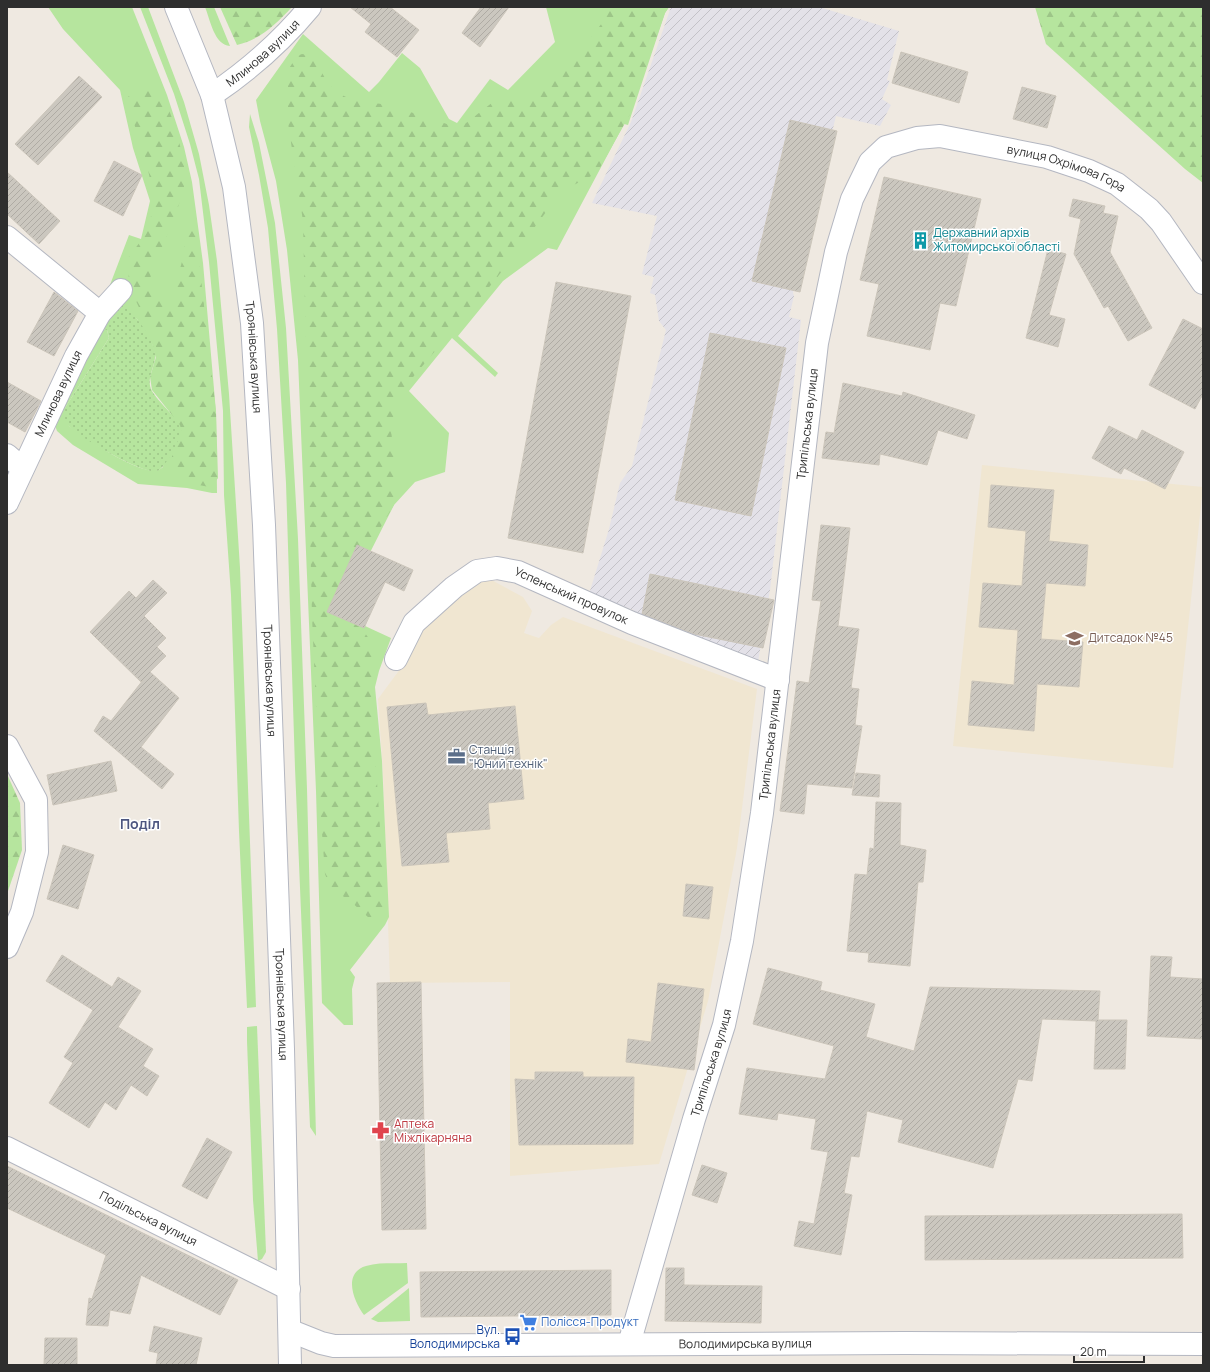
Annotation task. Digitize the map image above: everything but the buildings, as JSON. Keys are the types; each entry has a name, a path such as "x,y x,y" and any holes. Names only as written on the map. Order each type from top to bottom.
{"street":[{"name":"Троянівська вулиця","path":"176,7 212,95 234,187 252,323 264,525 283,1049 290,1365"},
{"name":"Млинова вулиця","path":"212,95 242,75 288,33 310,7"},
{"name":"вулиця Охрімова Гора","path":"886,146 917,138 940,136 1047,157 1102,176 1134,196 1149,209 1160,222 1203,283"},
{"name":"Трипільська вулиця","path":"629,1344 688,1141 724,1025 742,941 756,851 778,680 817,343 836,252 852,199 870,162 886,146"},
{"path":"7,237 100,313"},
{"name":"Млинова вулиця","path":"7,503 15,462 100,313 121,290"},
{"name":"Успенський провулок","path":"396,659 414,623 425,613 454,587 476,571 497,568 518,572 632,624 778,680"},
{"path":"7,746 36,800 37,852 22,912 7,947"},
{"name":"Подільська вулиця","path":"7,1148 289,1289"},
{"name":"Володимирська вулиця","path":"290,1331 321,1343 334,1346 629,1344 1203,1344"}],"shaded area":[{"path":"671,7 819,7 899,31 887,80 890,81 882,99 891,105 880,126 836,116 793,293 794,296 789,317 801,320 770,590 758,662 632,618 634,610 589,594 609,529 620,483 632,466 666,330 659,321 655,295 650,293 654,277 642,274 657,216 592,203 631,122"},
{"name":"Дитсадок №45","path":"982,465 1203,487 1173,768 953,746"},
{"path":"486,577 523,597 532,611 524,633 539,638 551,625 563,617 757,689 737,848 708,1001 659,1164 510,1176 510,982 390,983 383,772 378,699 409,657 426,625 435,616"}],"green space":[{"path":"48,7 132,7 167,95 184,147 192,182 203,263 216,412 217,493 187,488 138,484 73,445 57,431 54,423 102,329 107,330 109,338 65,408 69,426 98,446 135,466 146,470 155,471 163,467 171,413 152,344 137,319 105,298 129,235 141,239 150,201 133,148 120,90 63,29"},
{"path":"140,7 148,7 184,102 199,154 209,205 217,261 229,394 240,568 256,1007 247,1008 231,595 224,495 223,411 209,262 199,179 190,144 174,94"},
{"path":"205,7 214,7 230,46 225,45 216,36"},
{"path":"220,7 292,7 280,20 260,35 237,45"},
{"path":"546,7 669,7 665,13 628,125 624,124 557,250 548,248 503,281 458,336 498,373 495,377 452,338 409,391 449,433 445,472 415,482 394,505 339,614 391,638 375,687 382,761 389,917 385,925 350,970 355,977 352,989 353,1025 344,1025 322,1003 316,791 298,360 287,250 276,181 256,100 303,34 369,92 402,53 420,68 449,119 457,123 490,79 508,90 555,42"},
{"path":"611,7 669,7 665,13 629,116 597,173 568,188 555,200 496,279 408,383 396,404 391,431 397,475 394,505 367,550 348,618 366,634 373,650 374,658 371,690 385,905 379,914 369,918 348,899 335,892 329,884 325,874 321,819 312,616 303,221 288,123 288,70 297,56 302,54 308,55 315,60 326,80 336,92 352,100 389,105 456,127 466,123 493,102 506,100 519,101 533,98 582,49 602,23"},
{"path":"1035,7 1203,7 1203,183 1185,169 1046,44"},
{"path":"145,86 157,91 167,104 178,137 185,171 184,186 179,204 161,251 156,255 151,267 151,281 156,295 160,301 170,307 177,304 176,283 183,258 186,226 189,223 193,225 196,234 216,412 218,478 214,484 209,487 189,483 174,475 170,469 171,459 182,433 180,425 152,390 150,377 156,357 156,344 129,286 128,258 146,234 155,202 143,147 127,106 128,97 135,90"},
{"path":"250,114 259,143 275,223 286,328 298,539 307,789 316,1136 310,1127 295,768 286,483 277,329 268,228 249,127"},
{"path":"105,298 119,303 127,308 141,324 150,338 155,352 155,358 150,378 150,387 173,416 182,433 168,460 157,471 150,471 139,467 111,454 83,437 68,425 65,419 65,408 109,338 107,330 102,329"},
{"path":"7,774 20,803 22,850 7,894"},
{"path":"257,1026 266,1252 262,1259 258,1261 253,1200 247,1041 247,1027"},
{"path":"407,1263 408,1283 364,1315 357,1303 352,1288 354,1275 366,1266"},
{"path":"409,1288 410,1321 378,1322 371,1319"}],"place":[{"name":"Державний архів Житомирської області","path":"920,240"},
{"name":"Дитсадок №45","path":"1075,638"},
{"name":"Станція \"Юний технік\"","path":"456,757"},
{"name":"Аптека Міжлікарняна","path":"381,1131"},
{"name":"Полісся-Продукт","path":"528,1322"},
{"name":"Вул. Володимирська","path":"513,1337"}],"district":[{"name":"Поділ","path":"140,824"}]}
